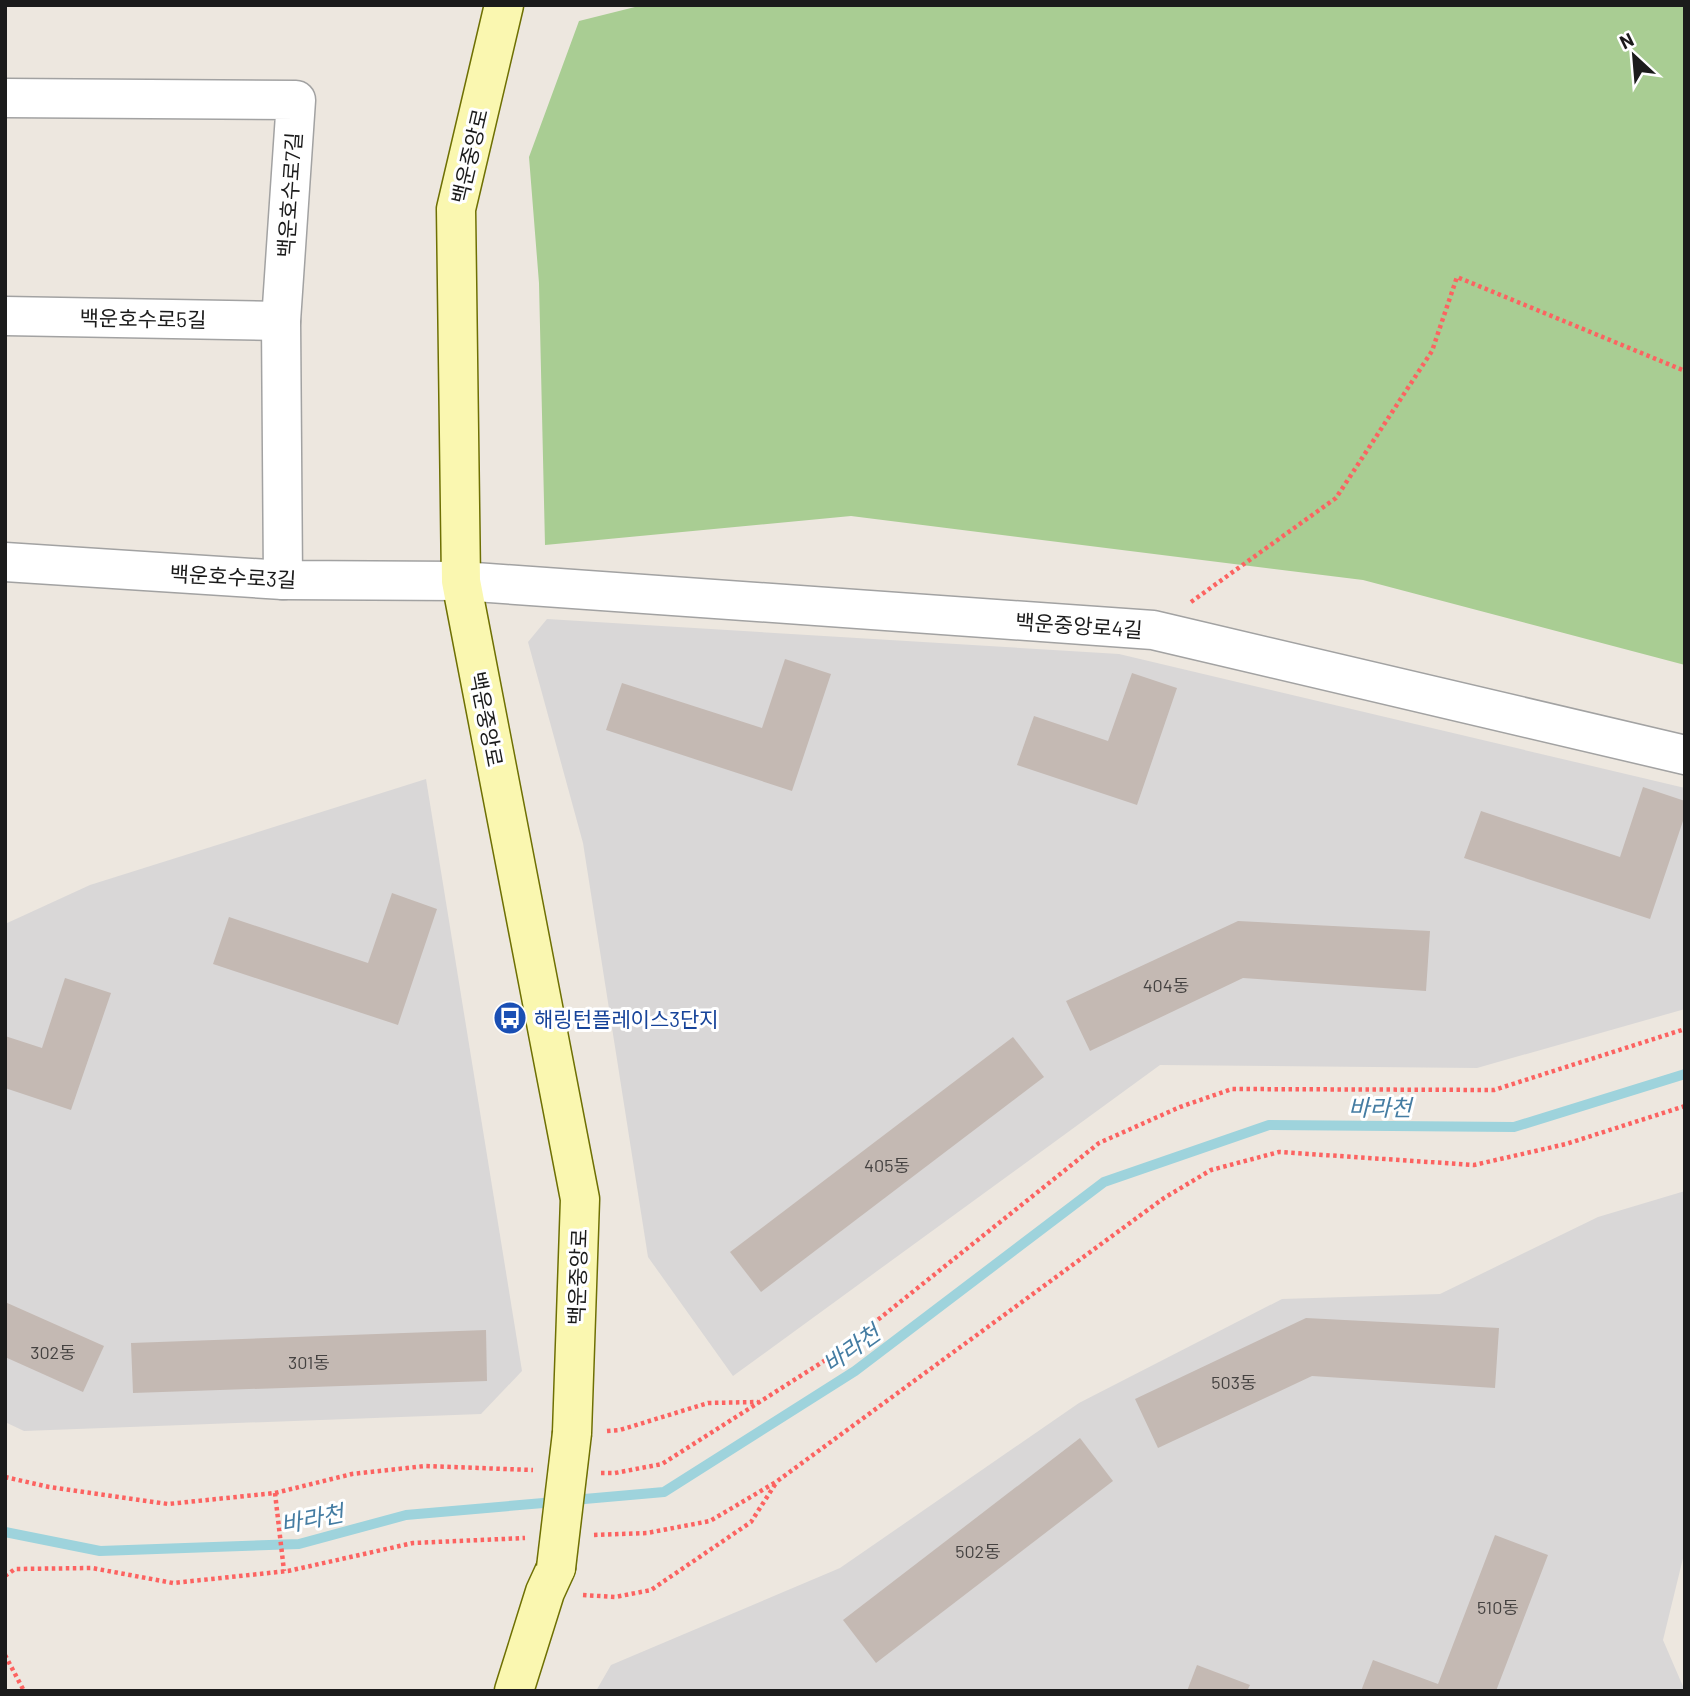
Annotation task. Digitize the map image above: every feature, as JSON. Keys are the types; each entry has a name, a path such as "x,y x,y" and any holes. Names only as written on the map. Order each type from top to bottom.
{"street":[{"name":"백운중앙로","path":"504,5 456,209 461,582 580,1199 572,1433 546,1566"},
{"name":"백운호수로7길","path":"5,98 296,100 281,321 284,580"},
{"name":"백운호수로5길","path":"5,316 281,321"},
{"name":"백운호수로3길","path":"5,562 284,580 461,582"},
{"name":"백운중앙로4길","path":"461,582 1153,630 1685,755"},
{"path":"514,1691 546,1566"}],"path":[{"path":"1153,630 1336,498 1432,351 1457,277 1685,371"},
{"path":"588,1472 615,1473 662,1464 835,1354 1099,1143 1181,1107 1232,1089 1494,1090 1685,1029"},
{"path":"592,1535 647,1533 710,1521 776,1482 1164,1198 1211,1170 1279,1152 1474,1166 1566,1144 1685,1106"},
{"path":"572,1433 620,1430 708,1403 759,1402"},
{"path":"5,1477 49,1487 168,1504 275,1493 352,1474 425,1466 547,1471"},
{"path":"5,1576 15,1569 92,1568 173,1583 284,1571 413,1544 546,1566 615,1597 651,1590 751,1522 776,1482"},
{"path":"275,1493 284,1571"},
{"path":"5,1655 23,1691"}],"shaded area":[{"path":"547,619 1119,654 1685,788 1685,1009 1477,1068 1160,1065 733,1376 648,1257 583,843 528,642"},
{"path":"426,779 522,1371 481,1414 24,1431 5,1422 5,924 90,885"},
{"path":"1685,1191 1685,1550 1663,1640 1685,1691 596,1691 611,1665 840,1568 1079,1403 1282,1299 1440,1294 1598,1217"}],"green space":[{"path":"643,5 1685,5 1685,665 1363,580 851,516 545,545 539,283 529,157 579,21"}],"building":[{"path":"785,659 831,674 792,791 606,730 622,683 762,728"},
{"path":"1132,673 1177,688 1137,805 1017,765 1034,716 1108,741"},
{"path":"1643,787 1685,801 1685,815 1650,919 1464,858 1481,811 1620,857"},
{"path":"392,893 437,909 398,1025 213,964 229,917 368,963"},
{"path":"1238,921 1430,931 1426,991 1243,978 1090,1051 1066,1001"},
{"path":"65,978 111,993 71,1110 5,1088 5,1036 42,1048"},
{"path":"1013,1037 1044,1077 761,1292 730,1252"},
{"path":"5,1302 104,1346 83,1392 5,1357"},
{"path":"1306,1318 1499,1328 1495,1388 1312,1376 1158,1448 1135,1399"},
{"path":"486,1330 487,1381 133,1393 131,1343"},
{"path":"1080,1438 1113,1481 876,1663 843,1620"},
{"path":"1495,1535 1548,1555 1496,1691 1361,1691 1373,1660 1438,1684"},
{"path":"1197,1665 1250,1685 1247,1691 1187,1691"}],"waterway":[{"name":"바라천","path":"573,1500 664,1492 855,1371 1104,1182 1269,1125 1514,1127 1685,1074"},
{"name":"바라천","path":"5,1532 100,1551 299,1544 406,1515 555,1502"}],"place":[{"name":"해링턴플레이스3단지","path":"510,1018"}]}
